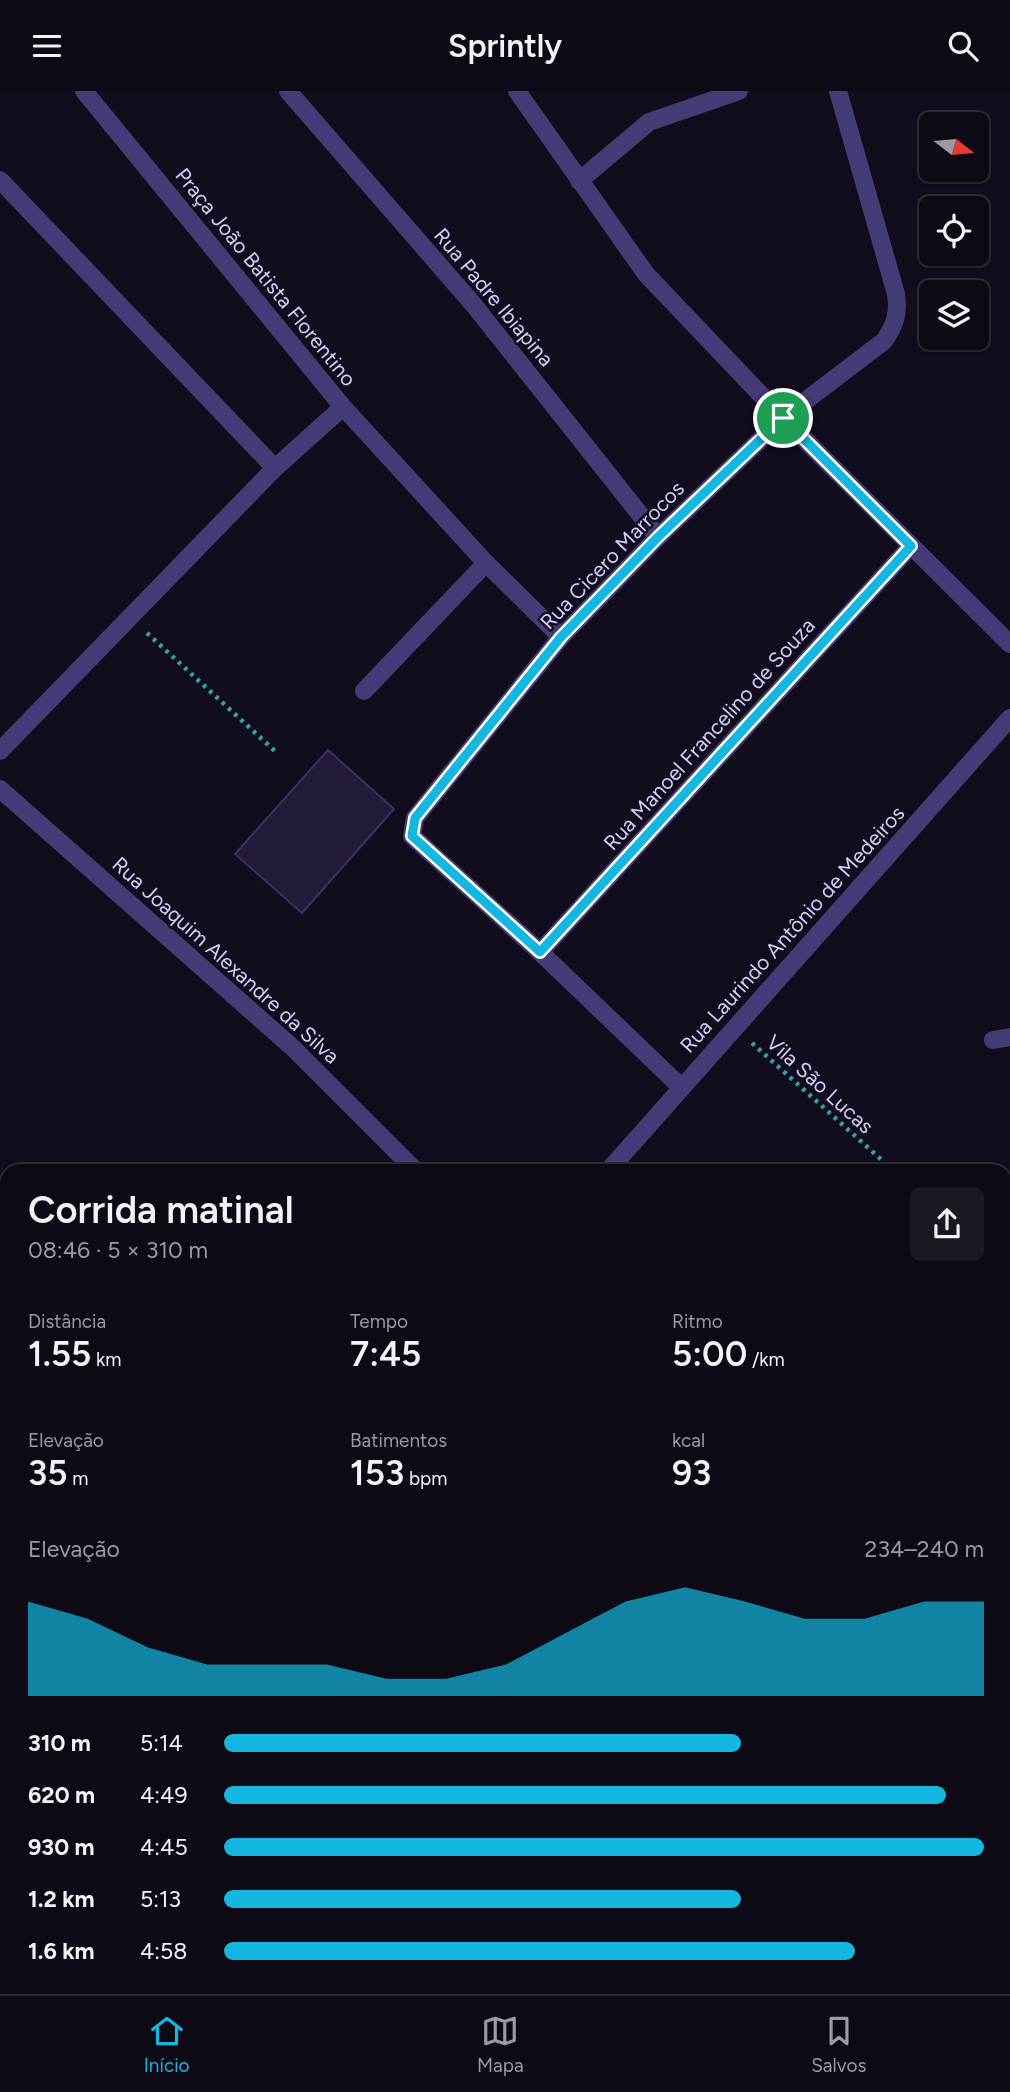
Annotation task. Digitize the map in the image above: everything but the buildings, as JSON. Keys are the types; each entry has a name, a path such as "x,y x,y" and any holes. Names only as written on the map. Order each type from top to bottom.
{"street":[{"name":"Praça João Batista Florentino","path":"0,751 275,468 343,407 84,91"},
{"name":"Rua Padre Ibiapina","path":"288,91 473,304 658,537"},
{"path":"517,91 646,274 783,418 1010,644"},
{"path":"579,181 649,122 739,91"},
{"name":"Rua Cicero Marrocos","path":"540,952 412,836 415,818 561,637 658,537 783,418 884,341 894,327 898,311 896,294 838,91"},
{"path":"0,180 275,468"},
{"path":"343,407 486,563 561,637"},
{"name":"Rua Manoel Francelino de Souza","path":"540,952 911,546"},
{"path":"364,691 486,563"},
{"name":"Rua Laurindo Antônio de Medeiros","path":"614,1164 1010,718"},
{"name":"Rua Joaquim Alexandre da Silva","path":"0,789 292,1047 409,1164"},
{"path":"540,952 682,1088"}],"path":[{"path":"131,618 276,752"},
{"name":"Vila São Lucas","path":"736,1028 884,1162"}],"route":[{"path":"783,418 911,546 540,952 412,836 415,818 561,637 658,537 783,418"}]}
